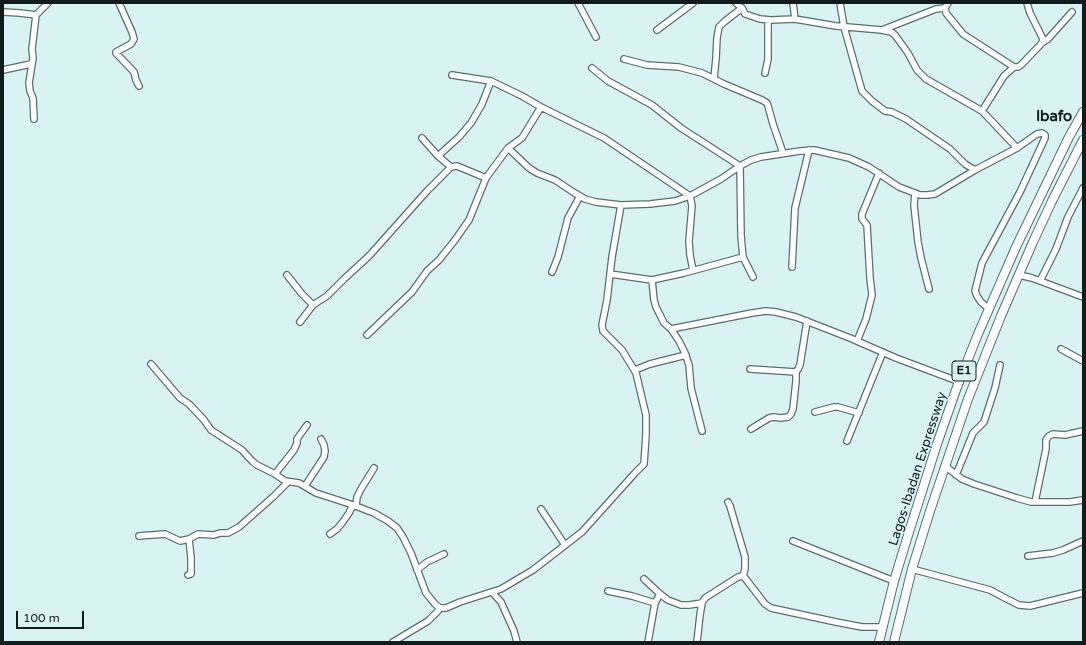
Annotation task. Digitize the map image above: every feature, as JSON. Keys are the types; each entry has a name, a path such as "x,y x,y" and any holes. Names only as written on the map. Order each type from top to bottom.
{"highway":[{"name":"Lagos-Ibadan Expressway","path":"879,642 894,581 932,459 960,382 989,309 1032,213 1083,112"},
{"name":"Lagos-Ibadan Expressway","path":"894,642 912,569 968,399 1019,275 1052,201 1083,140"}],"street":[{"path":"34,119 33,98 29,83 33,58 32,49 36,15 48,3"},
{"path":"119,3 134,39 131,44 116,53 134,72 139,86"},
{"path":"578,3 596,37"},
{"path":"657,30 693,3"},
{"path":"736,3 742,8 745,14 768,20 796,19 844,27 882,30 895,35 908,53 917,70 926,78 982,111 1017,148"},
{"path":"793,3 796,19"},
{"path":"840,3 844,27 862,91 885,111 892,112 906,119 950,149 965,164 975,170"},
{"path":"1027,3 1030,13 1043,39 1042,43"},
{"path":"882,30 946,5 946,13 963,34 1014,67"},
{"path":"714,79 716,38 719,27 742,8"},
{"path":"3,12 36,15"},
{"path":"982,111 1004,76 1014,67 1021,65 1042,43 1048,39 1072,12"},
{"path":"765,73 768,59 768,20"},
{"path":"624,59 647,65 689,69 702,72 724,84 762,100 767,103 782,153"},
{"path":"3,70 31,64"},
{"path":"592,68 608,81 652,105 681,128 740,166"},
{"path":"452,75 491,82 522,96 604,138 690,196 692,206 689,241 692,270"},
{"path":"438,156 459,137 471,123 482,104 491,82"},
{"path":"367,335 412,292 455,240 469,220 486,178 508,148 522,138 541,107"},
{"path":"508,148 533,170 555,180 585,199 621,205 675,201 690,196 722,179 751,160 782,153 808,150 849,158 879,173 900,187 915,193 927,195 935,194 975,170 1017,148 1037,134 1042,133 1046,138 1020,192 982,263 976,291 977,296 989,309"},
{"path":"422,138 438,156 451,167"},
{"path":"792,267 795,208 808,150"},
{"path":"300,322 313,304 326,296 369,256 427,191 451,167 456,166 486,178"},
{"path":"740,166 741,235 743,256 753,277"},
{"path":"857,341 866,319 872,295 867,225 862,219 862,214 879,173"},
{"path":"1040,281 1056,249 1071,211 1083,188"},
{"path":"915,193 914,205 917,235 929,289"},
{"path":"552,272 558,257 568,218 580,196"},
{"path":"151,364 180,398 189,404 204,420 211,430 242,450 258,465 288,482 296,482 316,493 374,513 397,528 411,553 426,593 440,608 446,608 501,589 533,570 582,532 634,473 644,464 646,415 636,373 622,350 603,331 602,325 621,205"},
{"path":"610,274 652,280 743,256"},
{"path":"287,275 302,294 313,304"},
{"path":"1019,275 1083,297"},
{"path":"652,280 656,307 664,323 671,329 686,355 689,365 691,388 702,431"},
{"path":"671,329 766,311 776,312 796,317 960,382"},
{"path":"751,429 769,418 788,417 791,414 793,409 796,372 800,365 806,321"},
{"path":"1061,349 1083,361"},
{"path":"847,441 883,352"},
{"path":"635,370 650,364 686,355"},
{"path":"956,475 975,429 984,422 995,388 1000,364"},
{"path":"750,369 796,372"},
{"path":"815,412 834,406 858,413"},
{"path":"275,474 294,450 297,439 307,425"},
{"path":"1035,502 1046,440 1053,434 1065,435 1083,431"},
{"path":"305,486 324,456 324,445 321,439"},
{"path":"945,466 962,479 1017,498 1035,502 1070,502 1083,500"},
{"path":"330,534 337,529 349,513 354,505 360,489 374,468"},
{"path":"139,536 165,534 180,541 189,539 198,534 214,535 228,532 240,527 288,482"},
{"path":"728,502 745,557 745,569 743,576"},
{"path":"541,509 565,546"},
{"path":"188,575 191,574 189,539"},
{"path":"1028,556 1053,553 1083,541"},
{"path":"793,542 894,581"},
{"path":"417,570 427,562 444,554"},
{"path":"912,569 990,590 1019,605 1030,606 1083,593"},
{"path":"697,642 704,598 738,577 743,576"},
{"path":"743,576 765,604 771,608 862,627 882,627"},
{"path":"644,579 668,600 681,605 702,603"},
{"path":"608,591 655,603"},
{"path":"492,592 501,602 514,631 517,642"},
{"path":"648,642 655,603 660,594"},
{"path":"393,642 428,621 440,608"}],"district":[{"name":"Ibafo","path":"1054,117"}]}
